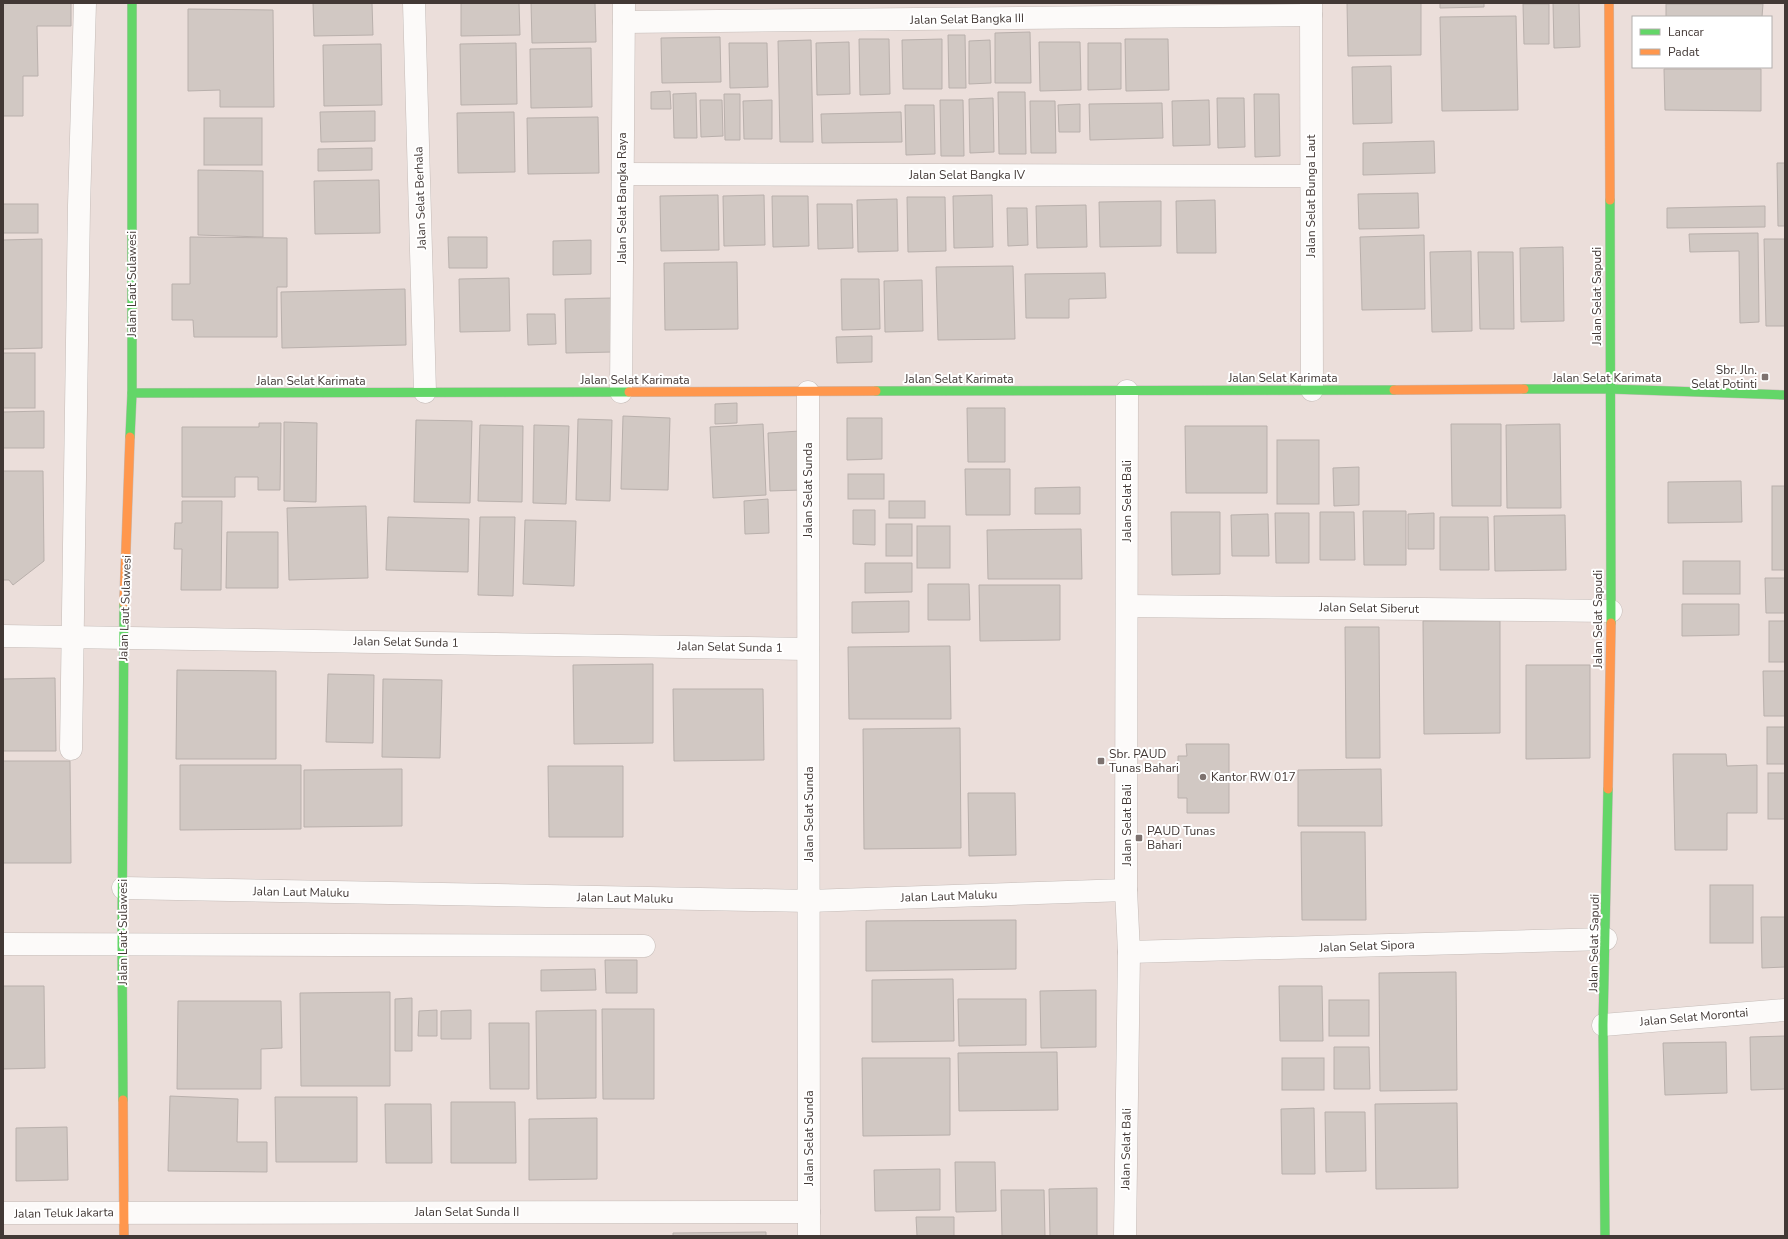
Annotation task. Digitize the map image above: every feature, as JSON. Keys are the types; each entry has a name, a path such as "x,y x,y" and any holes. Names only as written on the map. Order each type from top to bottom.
{"street":[{"path":"72,749 79,206 85,3"},
{"name":"Jalan Laut Sulawesi","path":"124,1236 122,944 123,637 132,393 132,3"},
{"name":"Jalan Selat Berhala","path":"414,3 425,392"},
{"name":"Jalan Selat Sapudi","path":"1605,1236 1604,1025 1611,611 1609,3"},
{"name":"Jalan Selat Bangka III","path":"624,13 1311,9"},
{"name":"Jalan Selat Bunga Laut","path":"1311,9 1312,390"},
{"name":"Jalan Selat Bangka Raya","path":"621,392 624,13"},
{"name":"Jalan Selat Bangka IV","path":"623,174 1311,176"},
{"name":"Jalan Selat Karimata","path":"132,393 1610,389 1785,394"},
{"name":"Jalan Selat Bali","path":"1125,1236 1128,952 1126,890 1127,391"},
{"name":"Jalan Selat Sunda","path":"808,392 809,1236"},
{"name":"Jalan Selat Siberut","path":"1127,606 1611,611"},
{"name":"Jalan Selat Sunda 1","path":"3,636 808,649"},
{"name":"Jalan Laut Maluku","path":"123,888 809,901 1126,890"},
{"name":"Jalan Selat Sipora","path":"1128,952 1606,939"},
{"path":"3,944 644,946"},
{"name":"Jalan Selat Morontai","path":"1604,1025 1785,1010"},
{"name":"Jalan Selat Sunda II","path":"124,1212 809,1212"},
{"name":"Jalan Teluk Jakarta","path":"3,1214 124,1212"}],"building":[{"path":"3,3 71,3 71,26 37,26 38,76 23,76 23,116 3,116"},
{"path":"313,3 372,3 373,35 314,36"},
{"path":"461,3 519,3 520,35 461,36"},
{"path":"531,3 595,3 596,42 532,43"},
{"path":"1347,3 1421,3 1421,55 1348,56"},
{"path":"1440,3 1484,3 1484,7 1440,8"},
{"path":"1553,3 1579,3 1580,47 1554,48"},
{"path":"1523,4 1549,4 1549,44 1524,44"},
{"path":"1666,4 1763,4 1762,16 1666,16"},
{"path":"188,9 273,10 274,107 220,107 220,90 188,91"},
{"path":"1516,16 1518,110 1442,111 1440,17"},
{"path":"1030,32 1031,83 995,83 995,33"},
{"path":"948,35 965,35 966,88 949,88"},
{"path":"720,37 721,82 662,83 661,38"},
{"path":"859,39 889,39 890,94 860,95"},
{"path":"942,39 942,89 903,89 902,40"},
{"path":"1125,39 1168,39 1169,90 1126,91"},
{"path":"811,40 813,142 780,142 778,41"},
{"path":"990,40 991,83 969,84 969,41"},
{"path":"849,42 850,94 817,95 816,43"},
{"path":"1039,42 1080,42 1081,90 1040,91"},
{"path":"516,43 517,104 461,105 460,44"},
{"path":"729,43 767,43 768,87 730,88"},
{"path":"1088,43 1121,43 1121,89 1088,90"},
{"path":"381,44 382,105 324,106 323,45"},
{"path":"591,48 592,107 531,108 530,49"},
{"path":"1391,66 1392,123 1353,124 1352,67"},
{"path":"1664,69 1761,69 1761,111 1665,110"},
{"path":"670,91 671,109 651,109 651,92"},
{"path":"998,92 1025,92 1026,154 999,154"},
{"path":"696,93 697,138 674,138 673,94"},
{"path":"724,94 740,94 740,140 725,140"},
{"path":"1254,94 1279,94 1280,156 1255,157"},
{"path":"993,98 994,152 970,153 969,99"},
{"path":"1217,98 1244,98 1245,147 1218,148"},
{"path":"700,100 722,100 723,136 701,137"},
{"path":"772,100 772,139 744,139 743,101"},
{"path":"940,100 963,100 964,156 941,156"},
{"path":"1209,100 1210,145 1173,146 1172,101"},
{"path":"1030,101 1055,101 1056,153 1031,153"},
{"path":"1162,103 1163,138 1090,140 1089,104"},
{"path":"1080,104 1080,132 1059,132 1058,105"},
{"path":"905,105 934,105 935,154 906,155"},
{"path":"375,111 375,141 321,142 320,112"},
{"path":"514,112 515,172 458,173 457,113"},
{"path":"901,112 902,142 822,143 821,114"},
{"path":"598,117 599,173 528,174 527,118"},
{"path":"204,118 262,118 262,165 204,165"},
{"path":"1434,141 1435,173 1363,175 1363,143"},
{"path":"372,148 372,170 318,171 318,149"},
{"path":"1777,163 1785,163 1785,226 1778,226"},
{"path":"198,170 263,171 263,237 198,235"},
{"path":"379,180 380,233 315,234 314,181"},
{"path":"1418,193 1419,228 1359,229 1358,194"},
{"path":"718,195 719,250 661,251 660,196"},
{"path":"764,195 765,245 724,246 723,196"},
{"path":"992,195 993,247 954,248 953,196"},
{"path":"772,196 808,196 809,246 773,247"},
{"path":"907,197 945,197 946,251 908,252"},
{"path":"897,199 898,251 858,252 857,200"},
{"path":"1215,200 1216,253 1177,253 1176,201"},
{"path":"1161,201 1161,246 1100,247 1099,202"},
{"path":"3,204 38,204 38,233 3,233"},
{"path":"817,204 852,204 853,248 818,249"},
{"path":"1086,205 1087,247 1037,248 1036,206"},
{"path":"1765,206 1765,227 1667,228 1667,208"},
{"path":"1007,208 1027,208 1028,245 1008,246"},
{"path":"1758,233 1759,322 1740,323 1739,251 1690,252 1689,234"},
{"path":"1424,235 1425,309 1362,310 1360,237"},
{"path":"190,237 287,238 287,287 277,287 277,337 194,337 193,320 172,320 172,284 190,284"},
{"path":"448,237 487,237 487,268 449,268"},
{"path":"42,239 42,348 3,349 3,240"},
{"path":"1764,239 1785,239 1785,326 1766,326"},
{"path":"591,240 591,274 553,275 553,241"},
{"path":"1563,247 1564,321 1521,322 1520,248"},
{"path":"1471,251 1472,331 1432,332 1430,252"},
{"path":"1478,252 1513,252 1514,329 1480,329"},
{"path":"737,262 738,329 665,330 664,263"},
{"path":"1013,266 1015,339 938,340 936,267"},
{"path":"1105,273 1106,298 1069,299 1069,318 1026,318 1025,274"},
{"path":"509,278 510,331 460,332 459,279"},
{"path":"841,279 879,279 880,329 842,330"},
{"path":"922,280 923,331 885,332 884,281"},
{"path":"405,289 406,345 282,348 281,292"},
{"path":"612,298 613,352 566,353 565,299"},
{"path":"527,314 555,314 556,344 528,345"},
{"path":"872,336 872,362 837,363 836,337"},
{"path":"3,353 35,353 35,408 3,408"},
{"path":"737,403 737,423 715,424 715,404"},
{"path":"967,408 1005,408 1005,462 968,462"},
{"path":"44,411 44,448 3,448 3,412"},
{"path":"623,416 670,418 668,490 621,489"},
{"path":"847,418 882,418 882,459 847,460"},
{"path":"578,419 612,420 610,501 576,500"},
{"path":"416,420 472,421 470,503 414,502"},
{"path":"284,422 317,423 316,502 284,501"},
{"path":"259,423 281,423 280,490 258,490 258,477 235,477 235,497 182,497 182,427 259,427"},
{"path":"763,424 766,495 713,498 710,427"},
{"path":"1451,424 1501,424 1501,506 1452,506"},
{"path":"1560,424 1561,508 1507,508 1506,425"},
{"path":"480,425 523,426 522,502 478,501"},
{"path":"534,425 569,426 566,504 533,503"},
{"path":"1185,426 1267,426 1267,493 1186,493"},
{"path":"800,431 802,490 770,491 768,433"},
{"path":"1277,440 1319,440 1319,504 1277,504"},
{"path":"1359,467 1359,505 1334,506 1333,468"},
{"path":"965,469 1010,469 1010,515 966,515"},
{"path":"3,471 43,471 44,561 13,585 9,580 3,580"},
{"path":"848,474 884,474 884,499 848,499"},
{"path":"1741,481 1742,522 1668,523 1668,482"},
{"path":"1772,486 1785,486 1785,570 1772,570"},
{"path":"1080,487 1080,514 1035,514 1035,488"},
{"path":"768,499 769,533 745,534 744,501"},
{"path":"182,501 222,501 221,590 181,590 182,549 174,549 175,523 182,523"},
{"path":"889,501 925,501 925,518 889,518"},
{"path":"366,506 368,578 289,580 287,508"},
{"path":"853,510 875,510 875,545 853,544"},
{"path":"1363,511 1406,511 1406,565 1364,565"},
{"path":"1171,512 1220,512 1220,574 1172,575"},
{"path":"1320,512 1354,512 1355,560 1320,560"},
{"path":"1275,513 1309,513 1309,563 1276,563"},
{"path":"1434,513 1434,549 1408,549 1408,514"},
{"path":"1268,514 1269,556 1232,556 1231,515"},
{"path":"1565,515 1566,570 1495,571 1494,516"},
{"path":"388,517 469,519 468,572 386,570"},
{"path":"480,517 515,517 513,596 478,595"},
{"path":"1440,517 1488,517 1489,570 1440,570"},
{"path":"525,520 576,521 574,586 523,584"},
{"path":"886,524 912,524 912,556 886,556"},
{"path":"917,526 950,526 950,568 917,568"},
{"path":"1081,529 1082,579 988,579 987,530"},
{"path":"227,532 278,532 278,588 226,588"},
{"path":"1683,561 1740,561 1740,594 1683,594"},
{"path":"865,563 912,563 912,592 865,593"},
{"path":"1765,578 1785,578 1785,613 1766,613"},
{"path":"928,584 969,584 970,620 928,620"},
{"path":"979,585 1060,585 1060,640 980,641"},
{"path":"909,601 909,632 852,633 852,602"},
{"path":"1682,604 1739,604 1739,635 1682,636"},
{"path":"1423,621 1500,621 1500,733 1424,734"},
{"path":"1769,621 1785,621 1785,662 1769,662"},
{"path":"1345,627 1379,627 1380,758 1346,758"},
{"path":"950,646 951,719 849,719 848,647"},
{"path":"653,664 653,743 574,744 573,665"},
{"path":"1526,665 1590,665 1590,758 1526,759"},
{"path":"177,670 276,671 276,759 176,759"},
{"path":"1763,671 1785,671 1785,716 1764,716"},
{"path":"328,674 374,675 373,743 326,742"},
{"path":"55,678 56,751 3,751 3,679"},
{"path":"383,679 442,680 440,758 382,757"},
{"path":"673,689 763,689 764,760 674,761"},
{"path":"1767,727 1785,727 1785,764 1767,764"},
{"path":"960,728 961,848 864,849 863,729"},
{"name":"Kantor RW 017","path":"1186,744 1229,744 1229,813 1187,813 1187,798 1178,798 1178,756 1187,756"},
{"path":"1673,754 1726,754 1727,766 1757,765 1757,813 1727,813 1727,850 1675,850"},
{"path":"3,761 70,761 71,863 3,863"},
{"path":"180,765 301,765 301,829 180,830"},
{"path":"548,766 623,766 623,837 549,837"},
{"path":"402,769 402,826 304,827 304,770"},
{"path":"1381,769 1382,826 1298,826 1298,770"},
{"path":"1768,773 1785,773 1785,819 1768,819"},
{"path":"968,793 1015,793 1016,855 969,856"},
{"path":"1301,832 1365,832 1366,920 1302,920"},
{"path":"1710,885 1753,885 1753,943 1710,943"},
{"path":"1761,917 1785,917 1785,967 1762,968"},
{"path":"1016,920 1016,969 866,971 866,921"},
{"path":"605,960 637,960 637,993 606,993"},
{"path":"595,969 596,990 541,991 541,970"},
{"path":"1456,972 1457,1090 1380,1091 1379,973"},
{"path":"953,979 954,1041 872,1042 872,980"},
{"path":"3,986 44,986 45,1068 3,1069"},
{"path":"1279,986 1322,986 1323,1041 1280,1041"},
{"path":"1096,990 1096,1047 1041,1048 1040,991"},
{"path":"390,992 390,1086 301,1086 300,993"},
{"path":"412,998 412,1051 395,1051 395,999"},
{"path":"958,999 1026,999 1026,1045 959,1046"},
{"path":"1329,1000 1369,1000 1369,1036 1329,1036"},
{"path":"178,1001 281,1001 282,1048 261,1049 261,1089 177,1089"},
{"path":"602,1009 654,1009 654,1099 603,1099"},
{"path":"437,1010 437,1036 418,1036 419,1011"},
{"path":"471,1010 471,1039 441,1039 441,1011"},
{"path":"596,1010 596,1098 537,1099 536,1011"},
{"path":"489,1023 529,1023 529,1089 490,1089"},
{"path":"1785,1036 1785,1089 1751,1090 1750,1037"},
{"path":"1726,1042 1727,1093 1665,1095 1663,1043"},
{"path":"1334,1047 1369,1047 1370,1089 1334,1089"},
{"path":"1057,1052 1058,1110 959,1111 958,1053"},
{"path":"862,1058 950,1058 950,1135 863,1136"},
{"path":"1282,1058 1324,1058 1324,1090 1282,1090"},
{"path":"170,1096 238,1099 237,1142 267,1142 267,1172 168,1171"},
{"path":"275,1097 357,1097 357,1162 276,1162"},
{"path":"451,1102 515,1102 516,1163 451,1163"},
{"path":"1457,1103 1458,1188 1376,1189 1375,1104"},
{"path":"385,1104 431,1104 432,1163 386,1163"},
{"path":"1314,1108 1315,1174 1282,1174 1281,1109"},
{"path":"1325,1112 1365,1112 1366,1171 1326,1172"},
{"path":"597,1118 597,1179 529,1180 529,1119"},
{"path":"67,1127 68,1180 16,1181 16,1128"},
{"path":"955,1162 995,1162 996,1211 956,1212"},
{"path":"940,1169 940,1210 875,1211 874,1170"},
{"path":"1097,1188 1097,1236 1050,1236 1049,1189"},
{"path":"1001,1190 1044,1190 1045,1236 1002,1236"},
{"path":"916,1217 954,1217 954,1236 917,1236"},
{"path":"766,1232 766,1236 673,1236 673,1233"}],"traffic: fast":[{"path":"130,437 132,393 132,3"},
{"path":"1610,200 1611,623"},
{"path":"1524,389 1610,389 1785,395"},
{"path":"876,391 1394,390"},
{"path":"132,393 629,392"},
{"path":"123,1100 122,944 124,603"},
{"path":"1605,1236 1603,1025 1608,789"}],"traffic: slow":[{"path":"1609,3 1610,200"},
{"path":"1394,390 1524,389"},
{"path":"629,392 876,391"},
{"path":"124,603 130,437"},
{"path":"1608,789 1611,623"},
{"path":"123,1100 124,1236"}],"place":[{"name":"Sbr. Jln. Selat Potinti","path":"1765,377"},
{"name":"Sbr. PAUD Tunas Bahari","path":"1101,761"},
{"name":"Kantor RW 017","path":"1203,777"},
{"name":"PAUD Tunas Bahari","path":"1139,838"}]}
